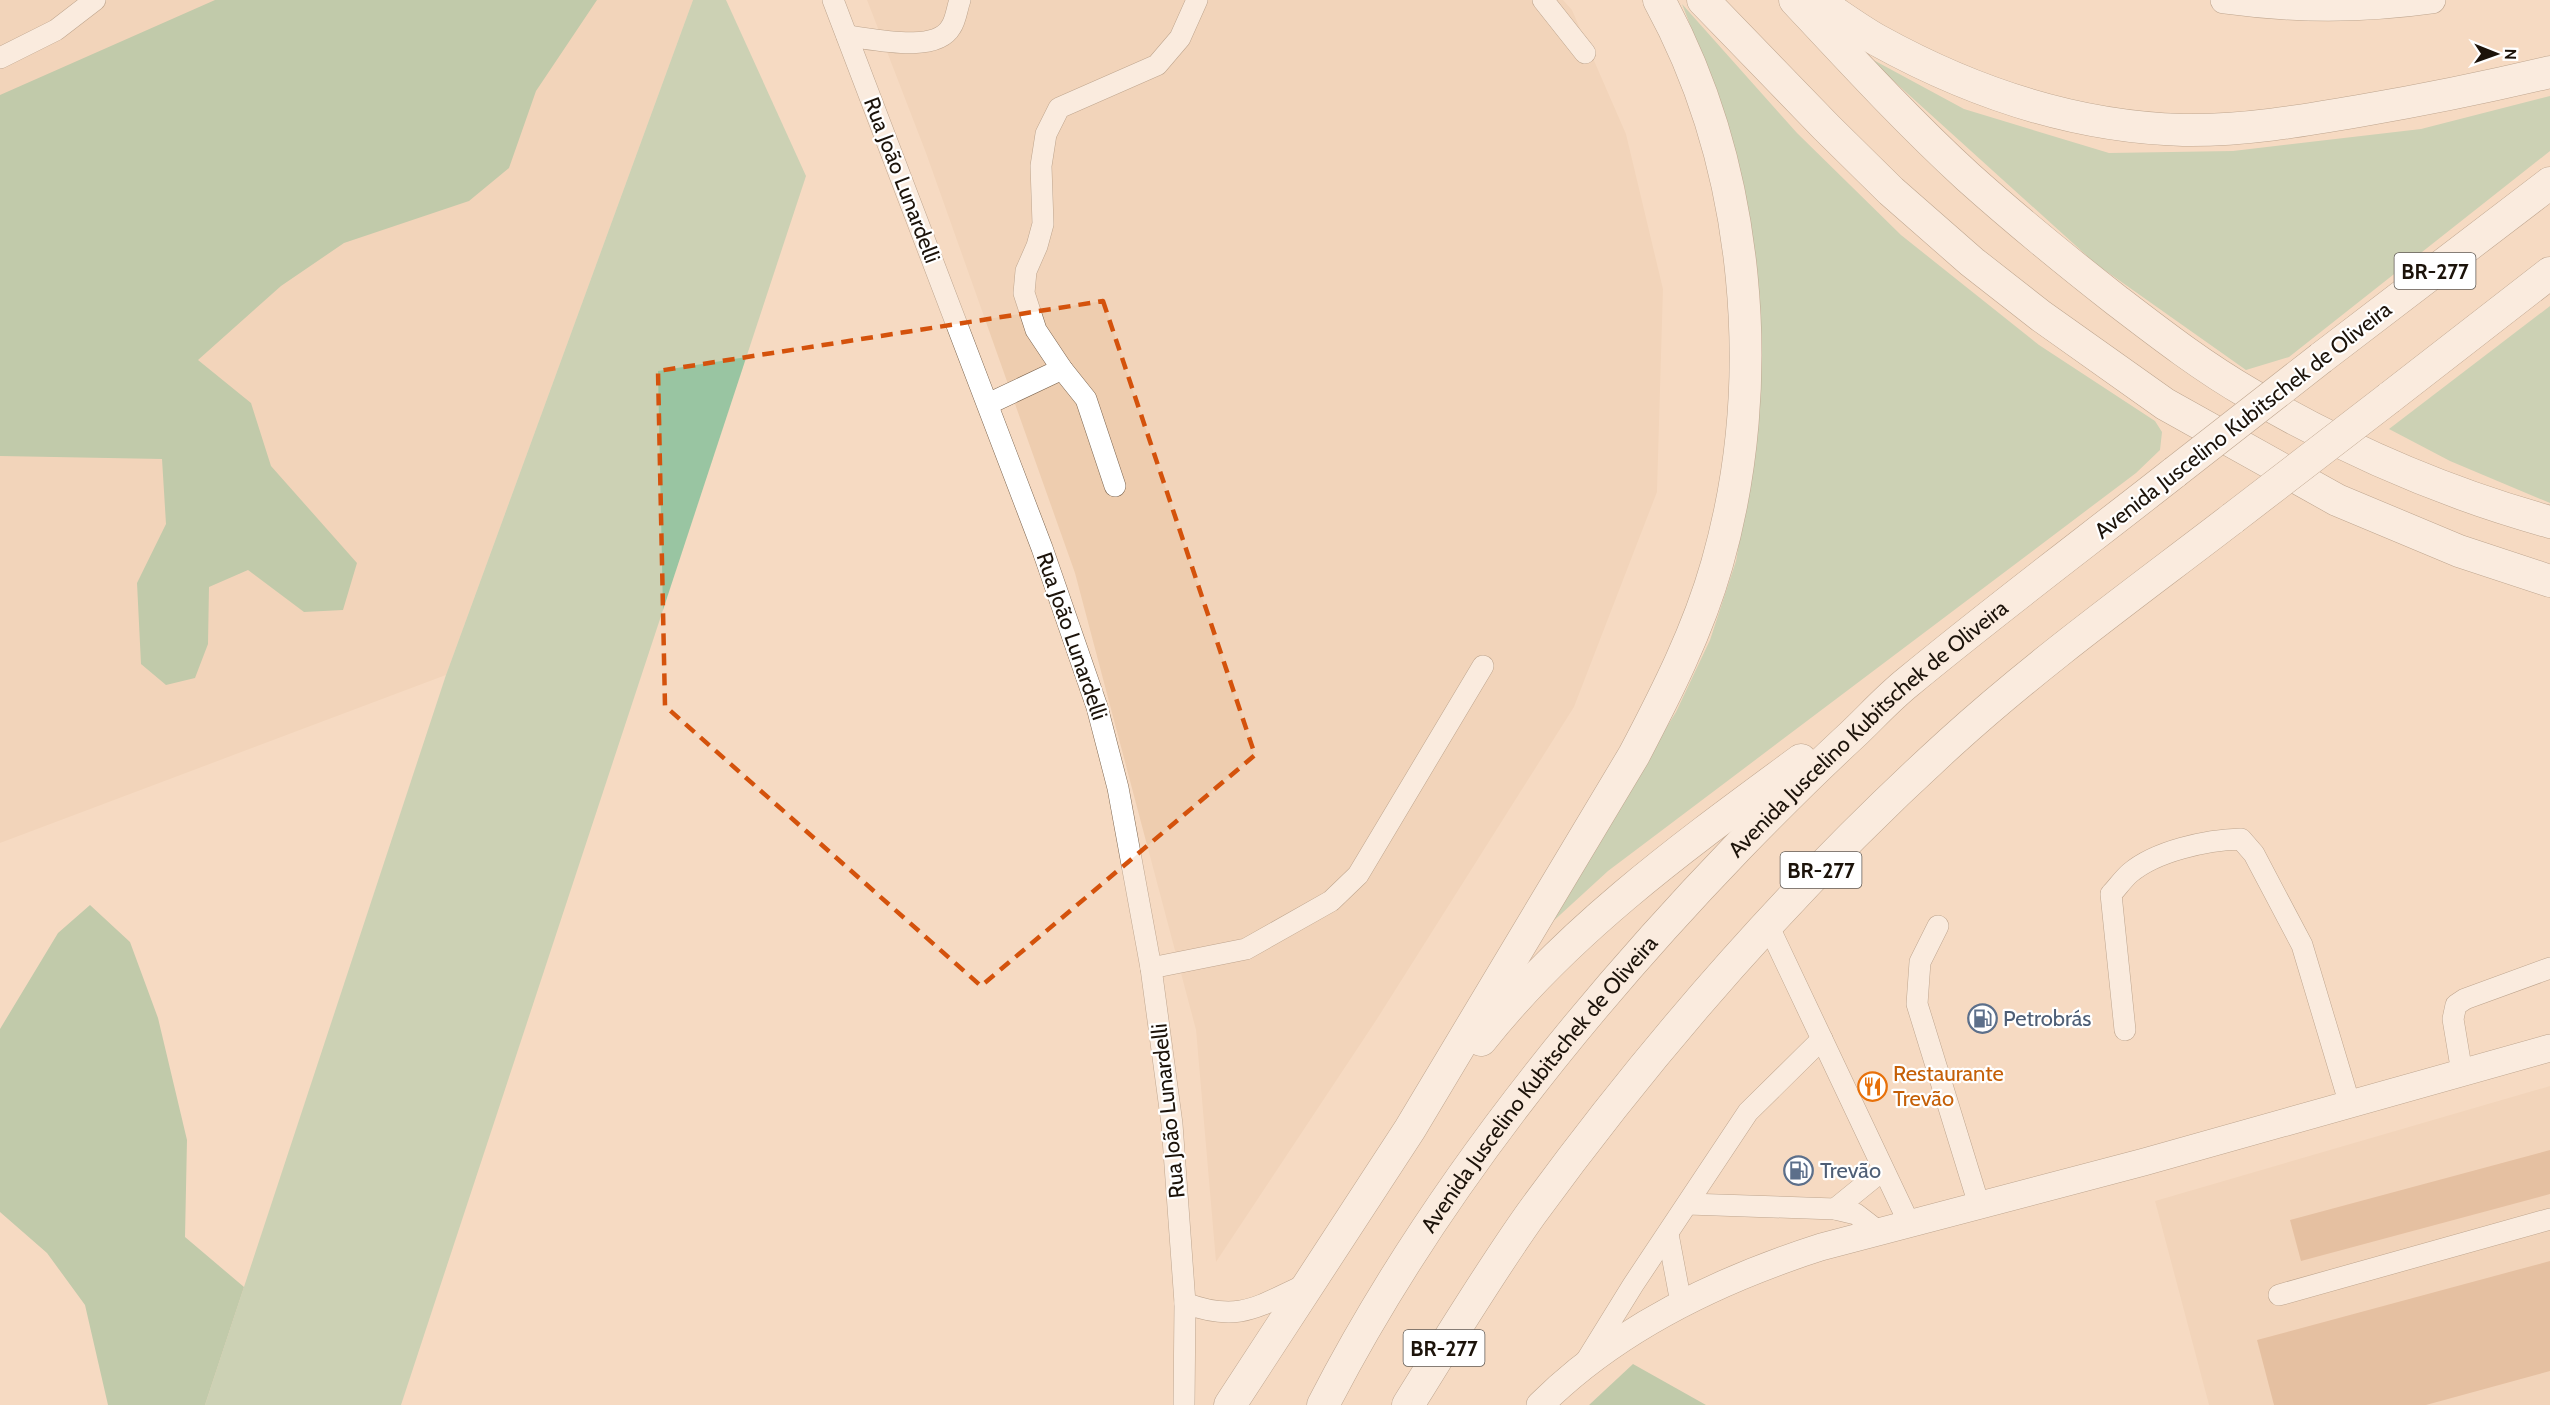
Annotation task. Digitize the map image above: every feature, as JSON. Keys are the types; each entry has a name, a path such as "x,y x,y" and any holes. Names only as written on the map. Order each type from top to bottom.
{"highway":[{"path":"1230,1405 1410,1129 1634,755 1692,635 1717,564 1731,500 1744,408 1745,330 1737,241 1722,161 1702,94 1676,32 1659,0"},
{"path":"1703,0 1826,128 1892,191 1972,261 2041,316 2165,404 2337,500 2459,551 2550,581"},
{"path":"1795,0 1900,111 1967,176 2035,236 2156,331 2266,403 2392,467 2505,510 2550,522"},
{"path":"1816,0 1874,39 1928,67 1985,91 2055,111 2112,122 2182,130 2255,128 2332,116 2438,97 2550,72"},
{"name":"Avenida Juscelino Kubitschek de Oliveira","path":"1323,1405 1378,1307 1418,1244 1520,1098 1646,947 1789,795 1906,683 2321,358 2550,183"},
{"name":"BR-277","path":"1408,1405 1479,1291 1530,1216 1592,1133 1658,1052 1768,925 1877,813 1950,744 2024,679 2550,273"},
{"path":"1410,1129 1498,1019 1568,945 1634,886 1705,830 1906,683"},
{"path":"1249,1405 1312,1281"},
{"path":"1427,1405 1479,1291"}],"main road":[{"path":"2224,0 2333,9 2432,0"},
{"path":"1540,1405 1582,1368 1637,1328 1681,1303 1778,1260 1878,1231 2350,1105 2550,1048"}],"street":[{"path":"0,58 56,30 95,0"},
{"name":"Rua João Lunardelli","path":"833,0 1046,558 1097,707 1120,799 1152,968 1172,1124 1185,1303 1184,1405"},
{"path":"847,36 919,43 939,40 951,27 960,0"},
{"path":"1115,486 1086,399 1062,369 1036,330 1024,293 1026,271 1037,246 1043,224 1041,166 1046,134 1059,108 1157,65 1180,38 1197,0"},
{"path":"1543,0 1585,53"},
{"path":"988,404 1062,369"},
{"path":"1152,968 1246,949 1331,901 1358,875 1483,666"},
{"path":"2125,1030 2111,894 2129,873 2159,854 2226,840 2241,840 2254,854 2302,945 2350,1105"},
{"path":"1768,925 1909,1223"},
{"path":"1938,926 1920,962 1917,1004 1978,1205"},
{"path":"2462,1073 2453,1019 2456,1005 2464,999 2550,968"},
{"path":"1582,1368 1633,1285 1748,1112 1822,1038"},
{"path":"1835,1209 1882,1170"},
{"path":"1688,1203 1835,1209 1856,1214 1878,1231"},
{"path":"2279,1295 2550,1219"},
{"path":"1668,1234 1681,1303"},
{"path":"1185,1303 1208,1312 1227,1314 1244,1312 1312,1281"}],"highlighted area":[{"path":"1103,301 1255,755 981,986 665,706 658,371"}],"shaded area":[{"path":"0,0 693,0 446,675 0,843"},
{"path":"867,0 1563,0 1572,10 1626,134 1663,289 1657,492 1574,707 1377,1019 1216,1262 1196,1030 1075,573 926,153"},
{"path":"2550,1086 2550,1405 2209,1405 2155,1201"}],"green space":[{"path":"215,0 597,0 536,91 509,168 469,201 344,243 281,286 198,360 251,403 271,466 357,563 343,610 304,612 248,570 209,587 208,644 195,678 166,685 141,664 137,583 166,524 162,459 0,456 0,95"},
{"path":"693,0 726,0 806,176 401,1405 205,1405 446,675"},
{"path":"1682,4 1797,133 1901,235 2039,345 2155,421 2162,432 2160,450 2136,473 1608,871 1537,936 1676,712 1710,640 1736,561 1751,475 1718,97"},
{"path":"1866,56 1964,109 2109,153 2233,151 2421,129 2550,96 2550,151 2289,357 2246,370 2096,264"},
{"path":"2550,306 2550,503 2450,461 2389,429"},
{"path":"90,905 130,942 158,1018 187,1140 185,1237 244,1287 205,1405 108,1405 85,1305 47,1253 0,1212 0,1029 58,933"},
{"path":"1633,1364 1706,1405 1589,1405"}],"building":[{"path":"2550,1150 2550,1194 2301,1261 2290,1220"},
{"path":"2550,1261 2550,1371 2426,1405 2274,1405 2257,1340"}],"place":[{"name":"Petrobrás","path":"1982,1018"},
{"name":"Restaurante Trevão","path":"1872,1086"},
{"name":"Trevão","path":"1799,1170"}]}
